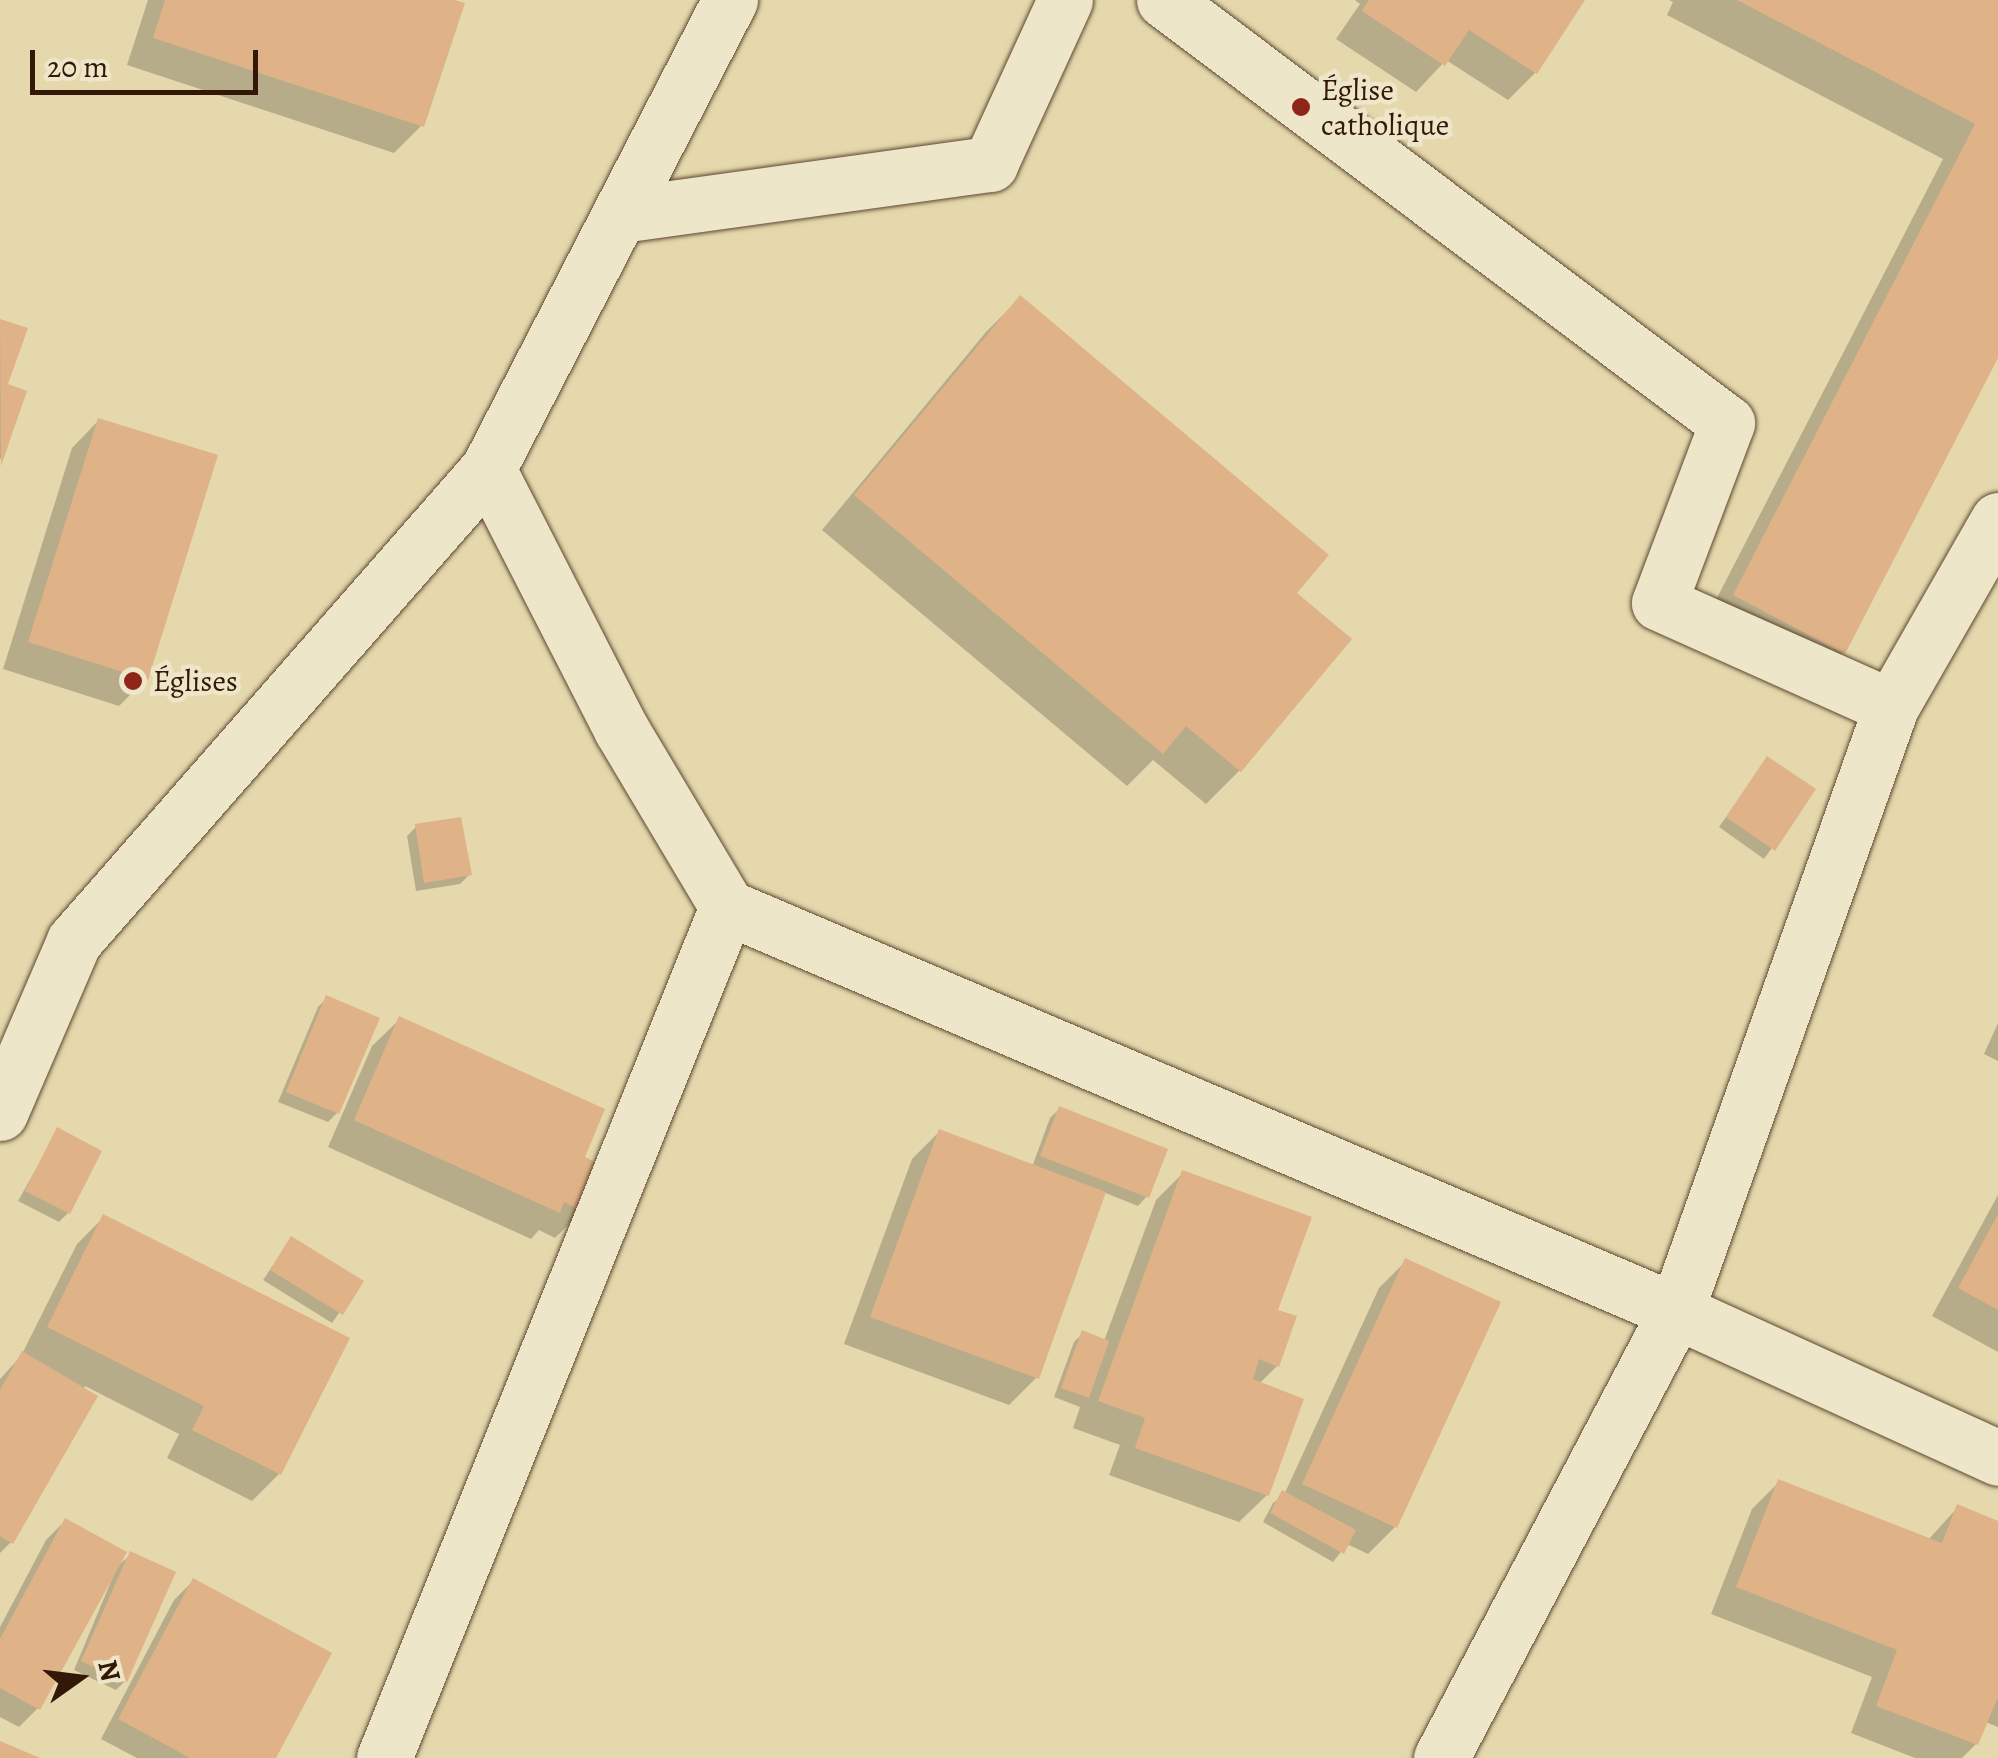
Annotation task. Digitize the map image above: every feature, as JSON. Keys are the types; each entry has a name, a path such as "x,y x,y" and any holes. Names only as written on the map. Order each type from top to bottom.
{"street":[{"path":"0,1113 74,941 488,469 730,0"},
{"path":"621,216 990,164 1065,0"},
{"path":"1164,0 1726,423 1658,603 1891,707"},
{"path":"488,469 621,729 728,907 1676,1312 1998,1458"},
{"path":"1441,1758 1676,1312 1891,707 1998,520"},
{"path":"384,1758 728,907"}],"building":[{"path":"165,0 465,3 424,127 153,38"},
{"path":"1369,0 1585,0 1537,74 1469,30 1445,66 1362,11"},
{"path":"1737,0 1998,0 1998,358 1845,654 1733,595 1975,124"},
{"path":"1020,295 1329,555 1297,593 1352,639 1241,772 1186,726 1163,754 854,495"},
{"path":"0,319 28,328 8,384 27,391 1,466"},
{"path":"98,418 218,455 148,680 28,642"},
{"path":"1767,756 1816,789 1775,851 1726,817"},
{"path":"461,817 472,875 424,883 415,824"},
{"path":"326,995 380,1018 339,1114 286,1092"},
{"path":"399,1016 605,1109 585,1157 605,1167 584,1212 564,1202 560,1213 354,1120"},
{"path":"1059,1106 1168,1149 1149,1198 1040,1156"},
{"path":"57,1127 102,1151 70,1214 25,1191"},
{"path":"939,1129 1106,1192 1039,1379 870,1317"},
{"path":"1182,1170 1312,1217 1278,1310 1297,1316 1279,1367 1259,1359 1253,1379 1304,1399 1269,1496 1135,1448 1145,1418 1098,1401"},
{"path":"103,1214 350,1338 281,1475 192,1430 204,1406 47,1327"},
{"path":"1998,1214 1998,1310 1958,1288"},
{"path":"291,1236 364,1281 343,1315 270,1270"},
{"path":"1405,1258 1501,1302 1397,1528 1302,1484"},
{"path":"1082,1330 1109,1341 1089,1398 1061,1388"},
{"path":"22,1351 98,1396 13,1544 0,1536 0,1390"},
{"path":"1778,1479 1942,1543 1957,1504 1998,1521 1998,1697 1978,1745 1876,1706 1897,1650 1736,1587"},
{"path":"1282,1490 1356,1530 1344,1554 1270,1513"},
{"path":"65,1518 127,1552 40,1710 0,1688 0,1639"},
{"path":"130,1551 176,1572 127,1682 81,1661"},
{"path":"193,1578 332,1653 276,1758 190,1758 118,1719"},
{"path":"0,1741 40,1758 0,1758"}],"place":[{"name":"Église catholique","path":"1301,107"},
{"name":"Églises","path":"133,681"}]}
